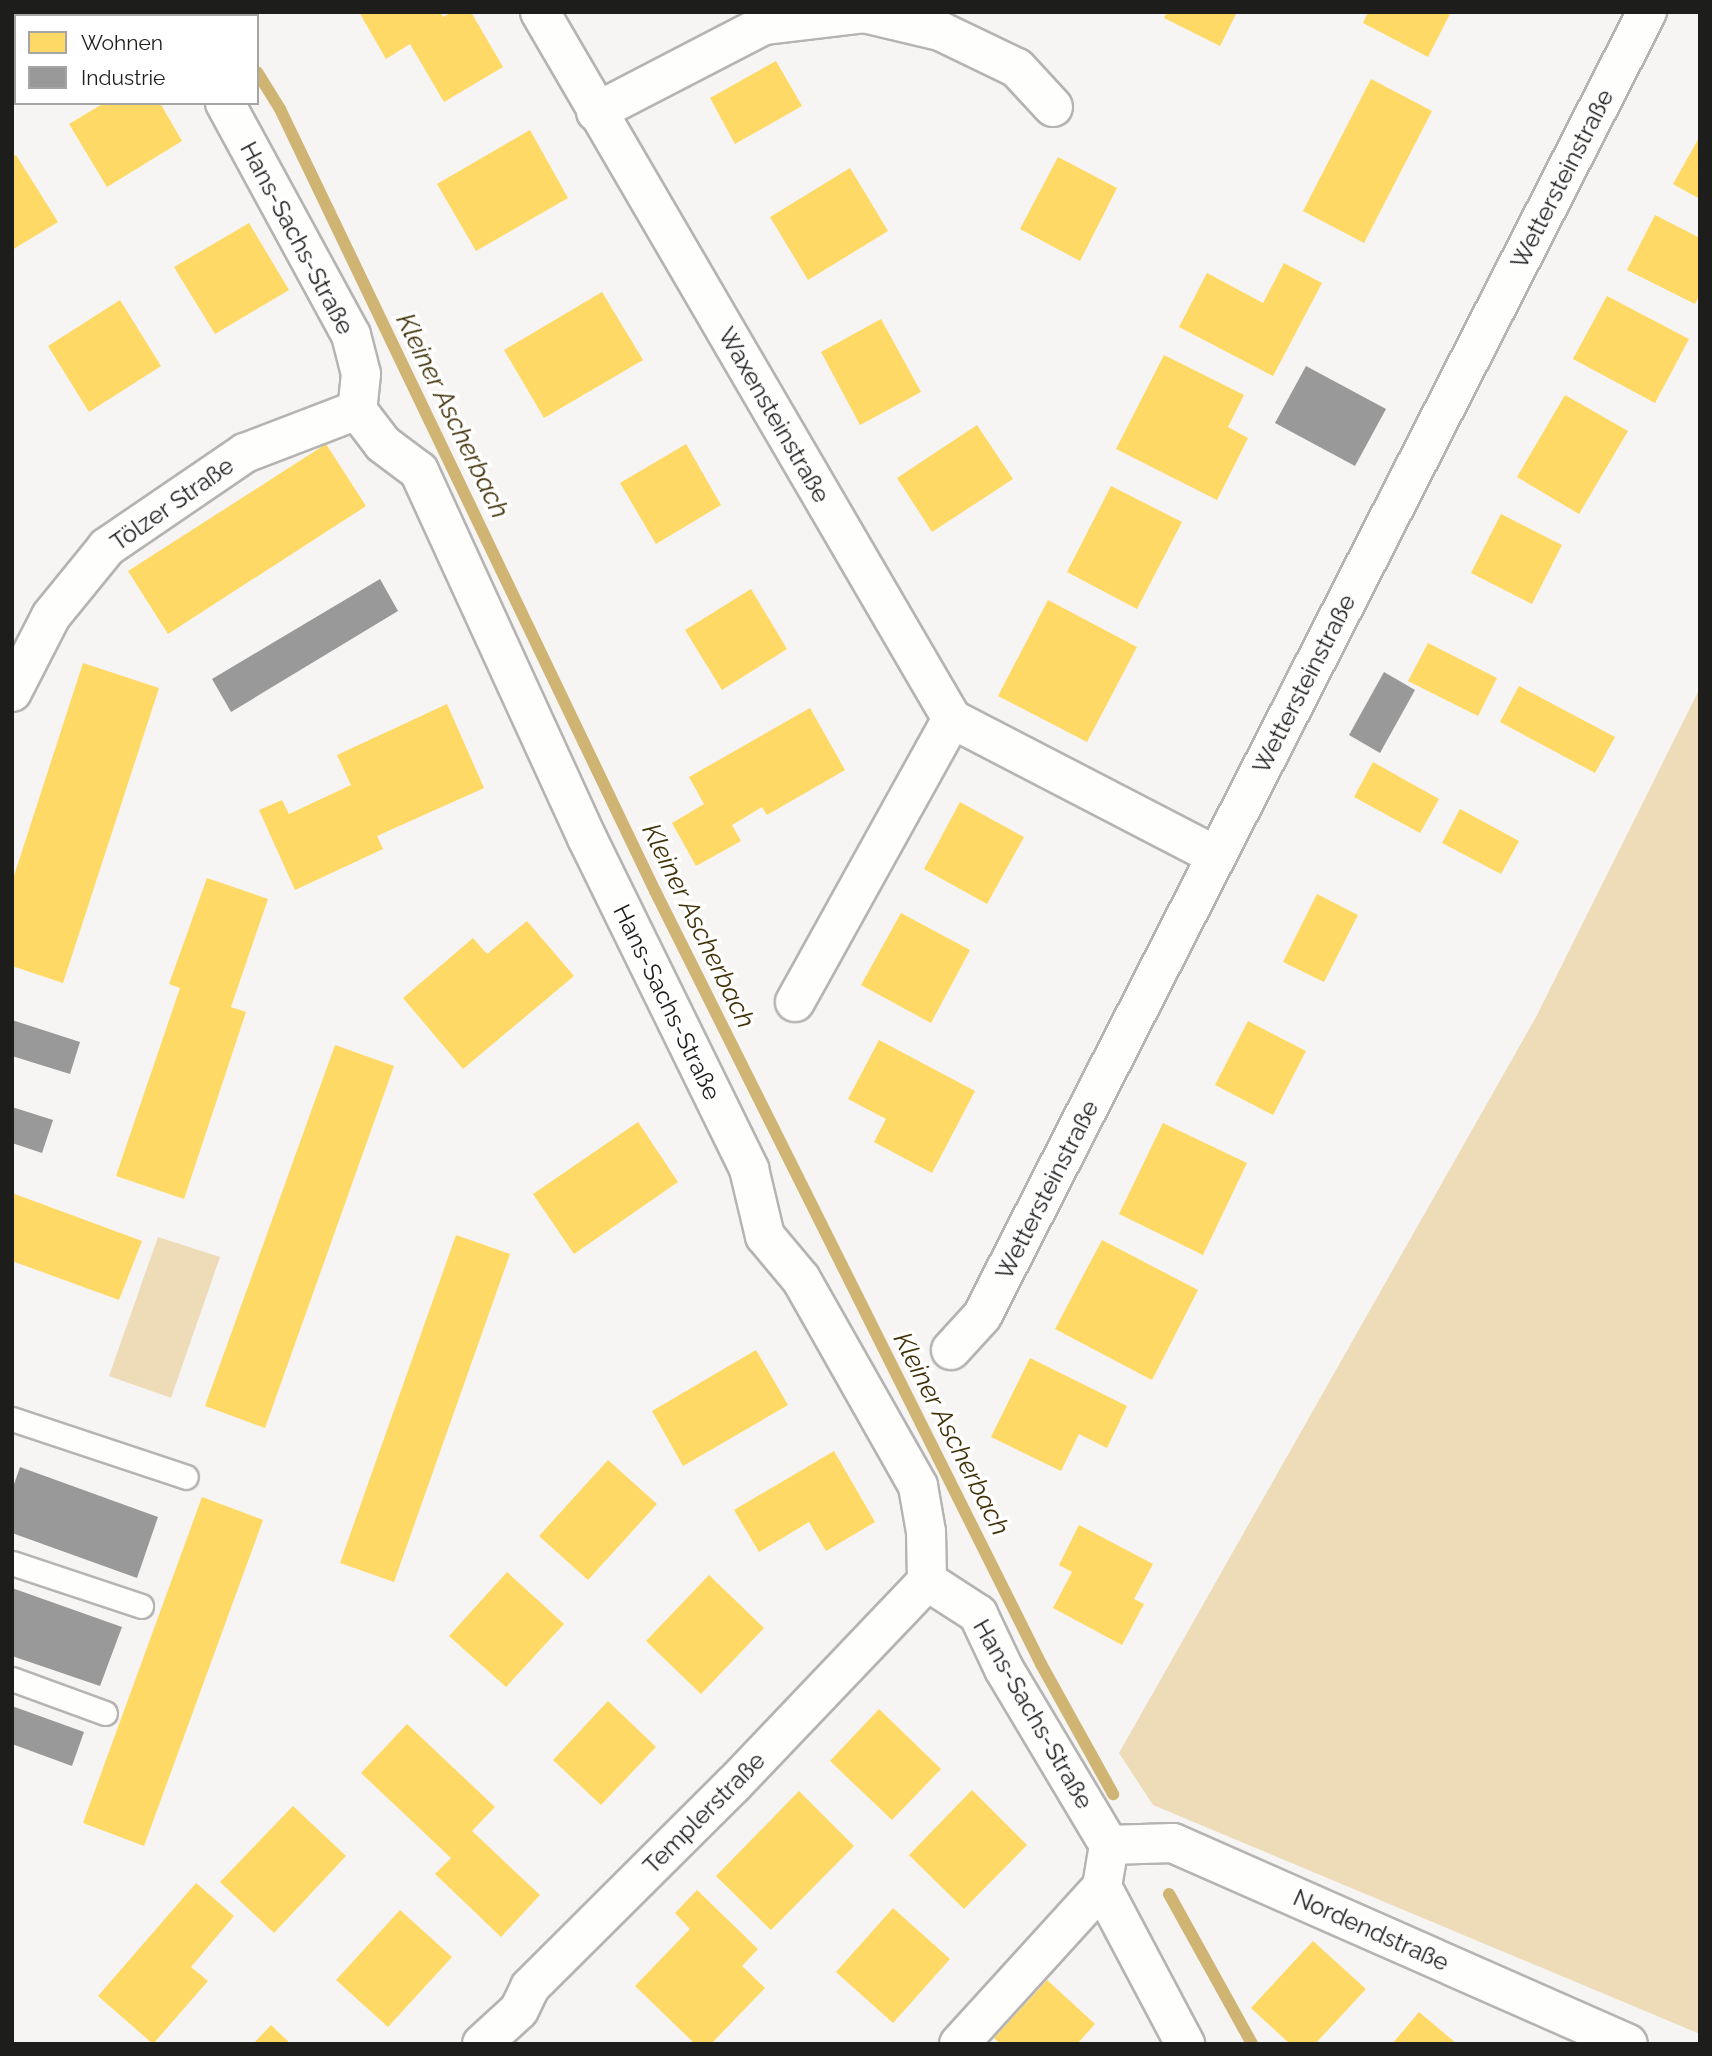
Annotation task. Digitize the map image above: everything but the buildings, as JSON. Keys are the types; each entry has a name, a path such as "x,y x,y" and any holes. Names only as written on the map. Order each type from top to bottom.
{"street":[{"name":"Waxensteinstraße","path":"540,12 952,719"},
{"name":"Wettersteinstraße","path":"951,1350 982,1316 1647,12"},
{"path":"596,112 764,26 864,13 940,31 1017,68 1053,107"},
{"name":"Hans-Sachs-Straße","path":"226,105 351,335 361,374 357,410 383,444 419,471 587,838 749,1169 765,1236 801,1279 918,1486 926,1532 927,1581 978,1614 1004,1669 1109,1845"},
{"name":"Tölzer Straße","path":"12,692 51,616 107,547 245,453 357,410"},
{"path":"795,1002 952,719 1216,856"},
{"name":"Templerstraße","path":"482,2044 519,2010 530,1987 733,1785 927,1581"},
{"name":"Nordendstraße","path":"1109,1845 1173,1843 1628,2044"},
{"path":"959,2044 1102,1887 1109,1845"},
{"path":"1102,1887 1185,2044"}],"lane":[{"path":"12,1419 186,1477"},
{"path":"12,1563 141,1606"},
{"path":"12,1679 105,1713"}],"shaded area":[{"path":"1700,688 1700,2034 1153,1805 1119,1753 1536,1017"},
{"path":"158,1237 220,1257 171,1398 109,1376"}],"waterway":[{"name":"Kleiner Ascherbach","path":"259,75 280,109 655,891 1041,1664 1113,1794"},
{"name":"Kleiner Ascherbach","path":"1169,1894 1252,2044"}]}
